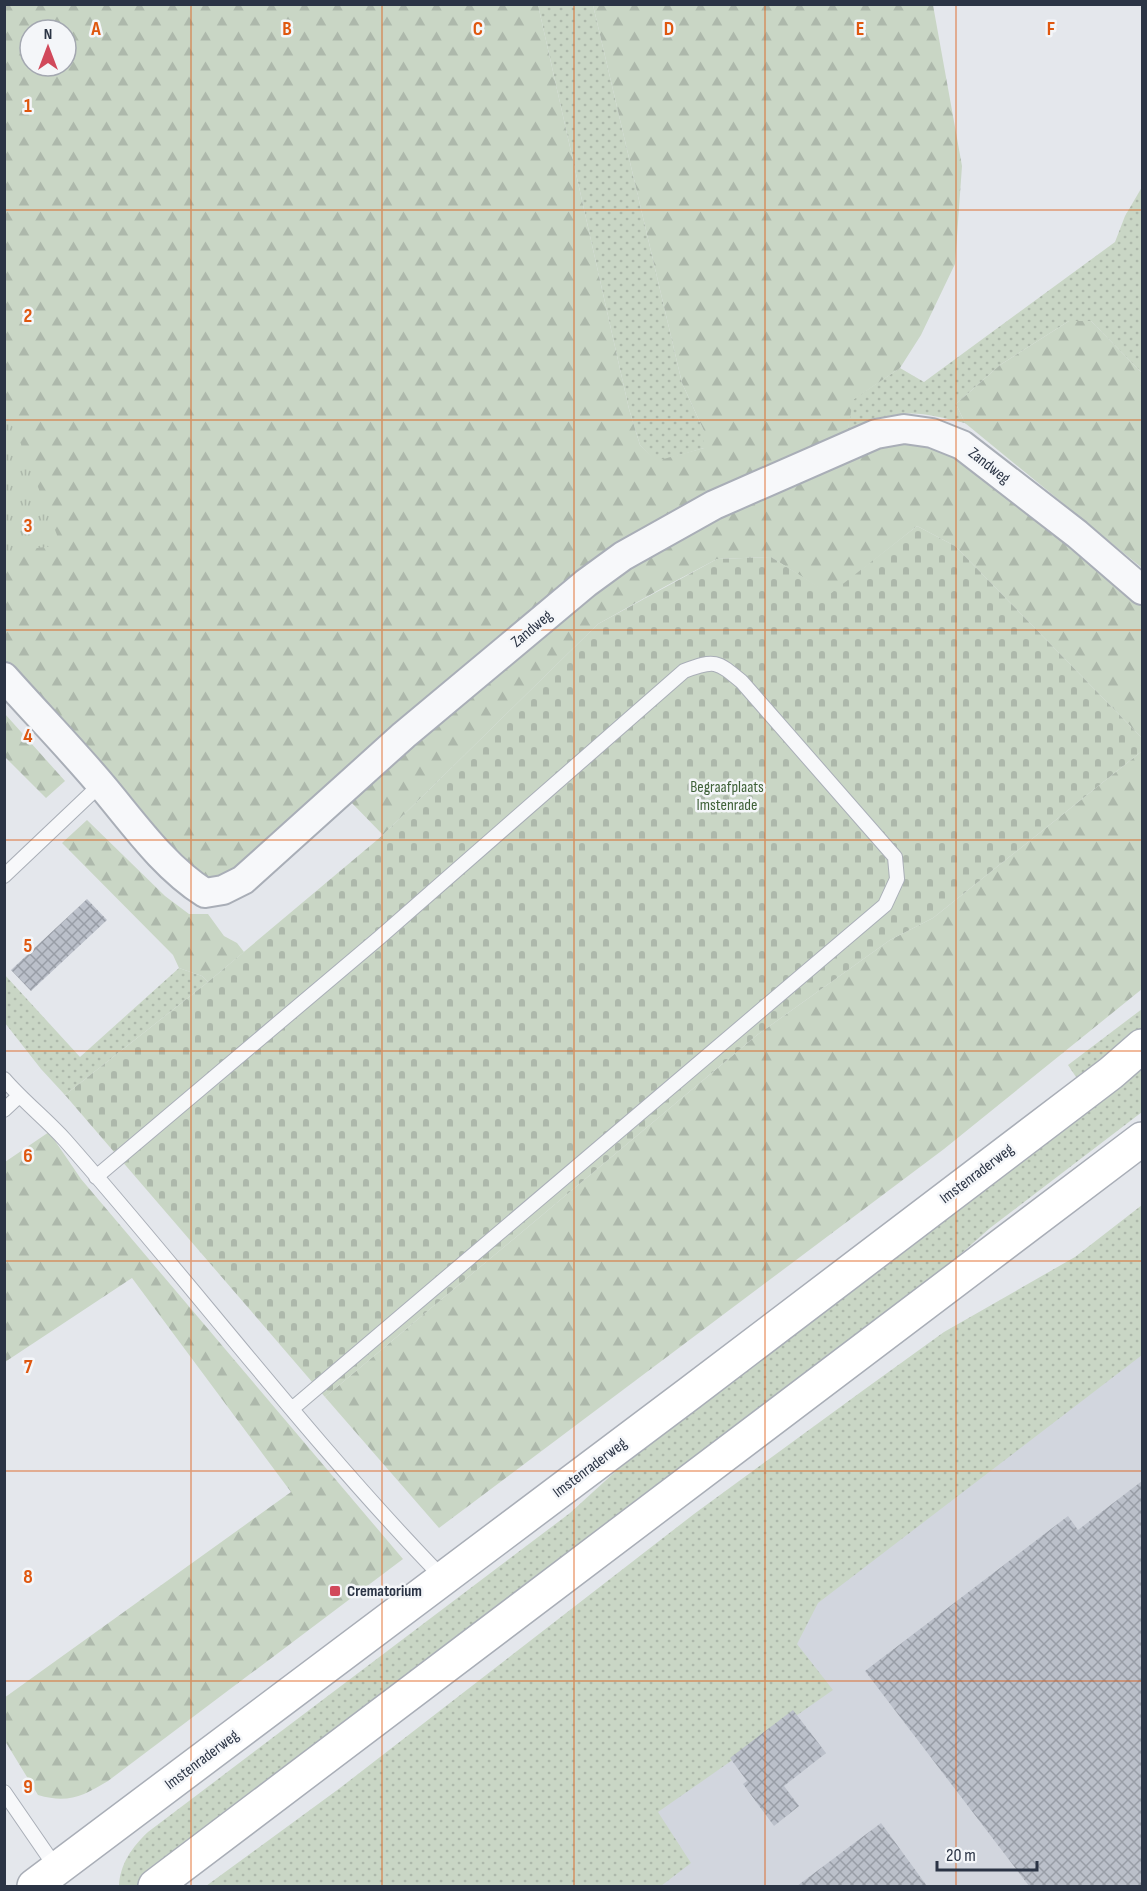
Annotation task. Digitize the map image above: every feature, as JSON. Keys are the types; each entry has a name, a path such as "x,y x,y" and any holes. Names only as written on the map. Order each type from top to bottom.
{"street":[{"name":"Zandweg","path":"4,677 187,882 205,893 223,890 243,880 404,735 586,583 623,556 714,505 876,434 904,429 932,433 962,445 1077,534 1143,590"},
{"name":"Imstenraderweg","path":"54,1881 443,1578 1143,1046"},
{"path":"155,1887 1143,1139"}],"lane":[{"path":"96,1177 379,938 684,671 706,662 722,665 742,682 895,857 897,879 885,905 292,1408"},
{"path":"4,876 101,784"},
{"path":"4,1079 64,1138 348,1476 443,1578"},
{"path":"4,1110 19,1096"},
{"path":"4,1792 54,1881"}],"shaded area":[{"path":"1142,1246 1142,1886 263,1886"}],"green space":[{"path":"4,5 538,5 629,409 640,445 656,461 704,448 704,431 682,383 593,5 933,5 962,166 955,264 921,335 900,368 853,400 847,436 712,497 244,873 222,879 193,876 5,687"},
{"path":"538,5 593,5 682,383 704,431 704,448 656,462 640,445 629,409"},
{"path":"1142,187 1142,373 1091,321 1069,321 1000,365 956,404 965,423 920,414 899,414 867,423 847,436 852,400 900,368 924,382 1115,242 1125,216"},
{"path":"1069,321 1091,321 1142,373 1142,568 965,423 956,404 1000,365"},
{"path":"4,410 19,439 61,545 5,552"},
{"path":"898,440 930,445 975,469 1142,603 1142,738 955,546 917,526 830,595 771,557 717,559 598,624 383,835 348,799 607,577 717,512"},
{"name":"Begraafplaats Imstenrade","path":"917,526 955,546 1142,738 1142,751 933,918 890,940 757,1035 325,1397 65,1095 208,982 383,835 598,624 717,559 771,557 830,594"},
{"path":"5,714 65,781 46,798 5,757"},
{"path":"1142,751 1142,989 944,1149 439,1528 325,1397 757,1035 890,940 933,918"},
{"path":"87,820 165,896 189,914 208,914 224,936 237,943 244,952 208,982 202,976 179,968 173,955 62,843"},
{"path":"179,968 202,976 208,982 65,1095 5,1023 4,974 80,1057"},
{"path":"1142,1009 1142,1034 1098,1071 1082,1073 1076,1077 1068,1065"},
{"path":"1142,1063 1142,1112 990,1228 901,1307 139,1886 119,1886 128,1856 148,1832 570,1513 651,1439"},
{"path":"49,1132 81,1179 403,1559 108,1781 75,1797 58,1799 38,1795 5,1741 4,1698 291,1492 132,1278 5,1362 5,1162"},
{"path":"1142,1205 1142,1355 818,1603 797,1644 833,1690 658,1812 691,1863 661,1886 206,1886 340,1788 694,1514 865,1389 944,1332 1075,1257"}],"building":[{"path":"87,899 107,920 31,991 11,970"},
{"path":"1142,1481 1142,1886 1029,1886 865,1671 1068,1516 1078,1530"},
{"path":"793,1710 826,1753 784,1786 799,1806 774,1826 743,1784 747,1781 730,1758"},
{"path":"881,1823 927,1886 797,1886"}],"place":[{"name":"Crematorium","path":"335,1591"}]}
